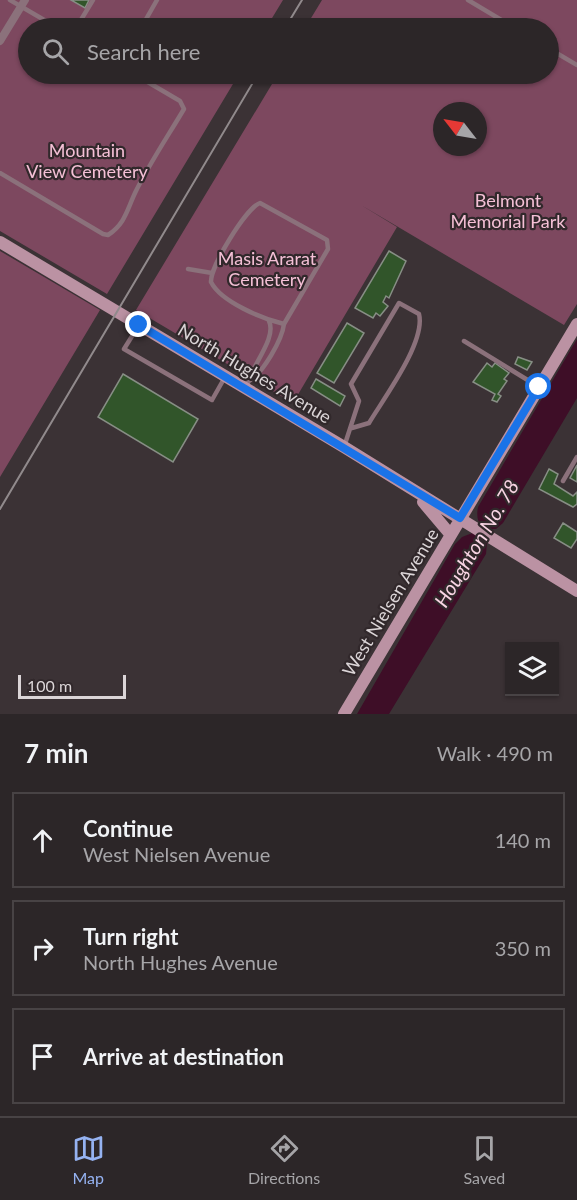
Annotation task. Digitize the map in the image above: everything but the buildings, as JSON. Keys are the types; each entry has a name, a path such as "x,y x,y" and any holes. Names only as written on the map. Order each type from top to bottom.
{"street":[{"path":"0,41 23,3"},
{"name":"North Hughes Avenue","path":"0,242 226,376 247,385 396,480 577,590"},
{"name":"West Nielsen Avenue","path":"344,714 577,324"},
{"path":"396,480 428,506 450,534"}],"lane":[{"path":"10,0 23,3 44,18"},
{"path":"82,18 93,0"},
{"path":"147,18 157,0"},
{"path":"468,0 498,18"},
{"path":"559,54 577,65"},
{"path":"0,173 108,235 117,229 127,215 135,194 184,109 180,100 152,84"},
{"path":"247,385 256,376 283,333 284,324 328,249 327,240 260,203 253,206 246,214 212,273 211,282 215,290 269,321 284,324"},
{"path":"188,269 212,273"},
{"path":"344,447 352,428 353,414 359,400 351,384 399,303 419,314 422,325 410,354 369,423 352,428"},
{"path":"247,385 250,372 270,338 272,326 269,321"},
{"path":"139,325 124,348 212,400 226,376"},
{"path":"464,341 539,387"},
{"path":"563,482 577,457"}],"green space":[{"name":"Mountain View Cemetery","path":"0,0 283,0 272,18 18,18 18,84 233,84 107,294 0,231"},
{"path":"322,0 577,0 577,304 564,325 361,205 397,227 293,403 136,310 272,84 559,84 559,18 311,18"},
{"path":"0,251 100,310 0,477"}],"water":[{"path":"577,339 577,398 503,523 496,529 486,528 478,521 478,507"},
{"name":"Houghton No. 78","path":"475,532 487,543 486,554 389,714 357,714 455,544 462,537"}],"railway":[{"path":"291,18 302,0"},
{"path":"0,509 252,84"}],"route":[{"path":"139,325 460,518 539,387"}],"park label":[{"name":"Belmont Memorial Park","path":"508,210"},
{"name":"Masis Ararat Cemetery","path":"267,268"}]}
